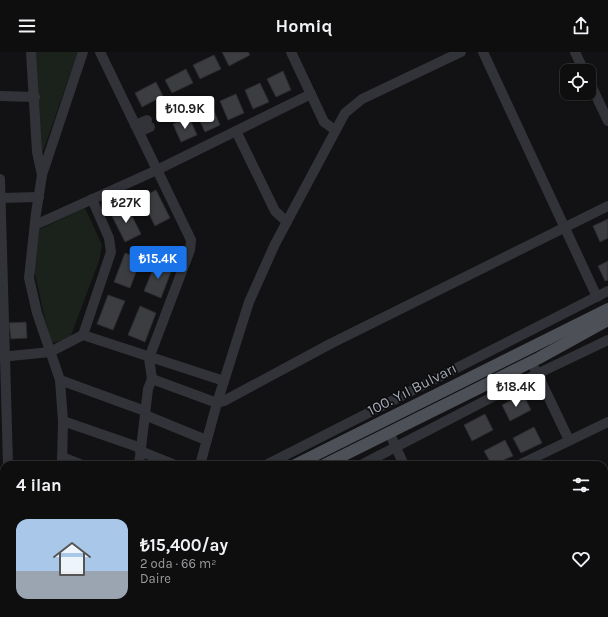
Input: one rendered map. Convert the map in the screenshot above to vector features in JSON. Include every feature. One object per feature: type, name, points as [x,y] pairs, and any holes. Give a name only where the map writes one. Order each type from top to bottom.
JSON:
[{"type":"main road","name":"100. Yıl Bulvarı","points":[[332,461],[531,362],[608,319]]},
{"type":"main road","name":"100. Yıl Bulvarı","points":[[304,461],[608,319]]},
{"type":"street","points":[[31,52],[35,97],[37,152],[42,175]]},
{"type":"street","points":[[62,461],[63,420],[60,380],[37,313],[29,278],[42,175],[83,52]]},
{"type":"street","points":[[100,52],[191,240],[190,250],[149,358],[152,379],[148,389],[140,461]]},
{"type":"street","points":[[291,52],[324,122],[335,130]]},
{"type":"street","points":[[201,461],[248,302],[286,222],[345,113],[362,99],[461,52]]},
{"type":"street","points":[[483,52],[597,297]]},
{"type":"street","points":[[575,52],[581,64]]},
{"type":"street","points":[[35,224],[157,170],[311,94]]},
{"type":"street","points":[[0,96],[35,97]]},
{"type":"street","points":[[596,96],[608,121]]},
{"type":"street","points":[[137,129],[148,123]]},
{"type":"street","points":[[236,131],[275,211],[286,222]]},
{"type":"street","points":[[0,179],[2,357],[8,461]]},
{"type":"street","points":[[1,198],[39,197]]},
{"type":"street","points":[[2,357],[50,352],[83,335],[111,252],[109,238],[92,199]]},
{"type":"street","points":[[152,379],[217,403],[224,401],[330,344],[608,206]]},
{"type":"street","points":[[274,461],[608,291]]},
{"type":"street","points":[[83,335],[149,358],[224,381]]},
{"type":"street","points":[[369,461],[537,374],[608,340]]},
{"type":"street","points":[[531,362],[569,440]]},
{"type":"street","points":[[60,380],[145,413],[206,440]]},
{"type":"street","points":[[63,420],[166,461]]},
{"type":"street","points":[[528,461],[608,422]]},
{"type":"street","points":[[389,432],[402,461]]},
{"type":"shaded area","points":[[35,52],[78,52],[41,157]]},
{"type":"shaded area","points":[[85,208],[102,245],[99,261],[70,338],[52,343],[34,270],[38,230]]},
{"type":"building","points":[[222,52],[248,52],[250,55],[229,66]]},
{"type":"building","points":[[214,55],[221,69],[200,79],[193,65]]},
{"type":"building","points":[[186,69],[193,83],[172,93],[165,80]]},
{"type":"building","points":[[283,71],[291,90],[276,97],[267,79]]},
{"type":"building","points":[[156,82],[163,96],[142,107],[135,93]]},
{"type":"building","points":[[260,83],[269,102],[253,109],[245,90]]},
{"type":"building","points":[[236,94],[244,113],[228,120],[220,101]]},
{"type":"building","points":[[212,106],[220,125],[205,132],[196,113]]},
{"type":"building","points":[[189,117],[197,135],[181,142],[173,124]]},
{"type":"building","points":[[156,190],[170,218],[155,226],[141,198]]},
{"type":"building","points":[[127,206],[141,234],[125,242],[111,214]]},
{"type":"building","points":[[608,219],[608,238],[600,242],[593,226]]},
{"type":"building","points":[[125,253],[141,259],[130,288],[114,282]]},
{"type":"building","points":[[608,261],[608,280],[605,281],[598,266]]},
{"type":"building","points":[[156,262],[172,269],[161,298],[144,291]]},
{"type":"building","points":[[108,295],[125,301],[113,330],[97,324]]},
{"type":"building","points":[[140,306],[156,313],[145,342],[128,335]]},
{"type":"building","points":[[26,322],[27,338],[11,339],[9,323]]},
{"type":"building","points":[[523,394],[531,410],[510,421],[502,405]]},
{"type":"building","points":[[485,414],[493,430],[472,441],[464,425]]},
{"type":"building","points":[[534,427],[542,443],[521,453],[513,438]]},
{"type":"building","points":[[505,440],[513,456],[501,461],[490,461],[484,451]]}]
